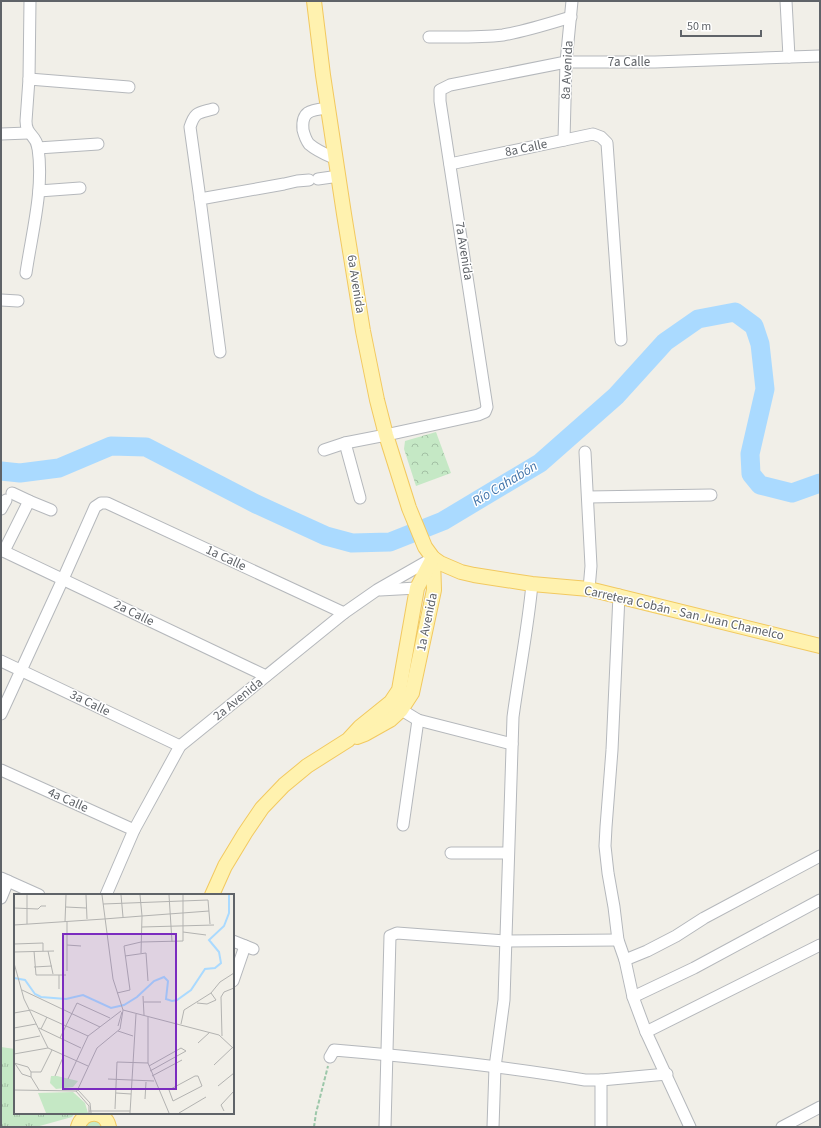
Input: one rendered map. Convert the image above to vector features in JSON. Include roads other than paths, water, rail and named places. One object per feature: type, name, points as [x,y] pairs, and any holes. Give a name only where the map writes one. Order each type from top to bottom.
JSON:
[{"type":"main road","name":"6a Avenida","points":[[314,1],[328,108],[363,331],[386,436],[409,508],[429,552]]},
{"type":"main road","name":"Carretera Cobán - San Juan Chamelco","points":[[429,552],[440,563],[461,572],[532,584],[589,589],[619,595],[820,646]]},
{"type":"main road","name":"1a Avenida","points":[[212,894],[225,866],[245,833],[262,808],[284,785],[306,766],[348,740],[365,734],[390,720],[396,706],[417,588],[429,552]]},
{"type":"main road","name":"1a Avenida","points":[[396,706],[412,693],[434,590],[429,552]]},
{"type":"main road","points":[[78,1127],[80,1121],[89,1114]]},
{"type":"main road","points":[[98,1114],[107,1119]]},
{"type":"street","points":[[26,273],[39,191],[38,148],[36,139],[28,133],[26,128],[29,79],[30,1]]},
{"type":"street","name":"8a Avenida","points":[[564,140],[566,62],[572,1]]},
{"type":"street","points":[[786,1],[789,57]]},
{"type":"street","points":[[429,37],[502,35],[530,29],[571,17]]},
{"type":"street","name":"7a Calle","points":[[440,90],[450,85],[566,62],[655,62],[820,56]]},
{"type":"street","points":[[29,79],[129,87]]},
{"type":"street","name":"7a Avenida","points":[[386,436],[485,412],[487,407],[440,101],[440,90]]},
{"type":"street","points":[[328,108],[313,110],[306,114],[303,120],[303,134],[308,143],[319,151],[336,159]]},
{"type":"street","points":[[213,109],[196,114],[192,119],[190,127],[220,352]]},
{"type":"street","points":[[1,134],[28,133]]},
{"type":"street","name":"8a Calle","points":[[450,164],[593,134],[601,137],[607,143],[620,340]]},
{"type":"street","points":[[38,148],[98,144]]},
{"type":"street","points":[[200,199],[297,181],[339,176]]},
{"type":"street","points":[[39,191],[80,188]]},
{"type":"street","points":[[1,300],[18,301]]},
{"type":"street","points":[[324,450],[345,443],[386,436]]},
{"type":"street","points":[[345,443],[360,498]]},
{"type":"street","points":[[585,452],[591,566],[589,589]]},
{"type":"street","points":[[588,497],[711,495]]},
{"type":"street","points":[[6,501],[29,501],[51,510]]},
{"type":"street","points":[[3,551],[29,501]]},
{"type":"street","name":"1a Calle","points":[[63,579],[95,507],[101,503],[107,503],[344,613]]},
{"type":"street","name":"2a Calle","points":[[3,551],[266,676]]},
{"type":"street","name":"2a Avenida","points":[[106,894],[134,830],[180,746],[344,613],[429,552]]},
{"type":"street","points":[[1,714],[63,579]]},
{"type":"street","points":[[493,1127],[496,1067],[504,1000],[512,744],[518,682],[532,584]]},
{"type":"street","points":[[377,590],[417,588]]},
{"type":"street","points":[[619,595],[612,750],[605,846],[618,940],[625,960],[633,997],[646,1032],[667,1074],[690,1127]]},
{"type":"street","name":"3a Calle","points":[[1,661],[180,746]]},
{"type":"street","points":[[396,706],[418,720],[512,744]]},
{"type":"street","points":[[403,825],[418,720]]},
{"type":"street","name":"4a Calle","points":[[1,770],[134,830]]},
{"type":"street","points":[[451,853],[508,853]]},
{"type":"street","points":[[625,960],[670,939],[704,918],[820,856]]},
{"type":"street","points":[[1,898],[5,880],[37,894]]},
{"type":"street","points":[[633,997],[694,968],[820,900]]},
{"type":"street","points":[[385,1127],[390,936],[396,933],[505,941],[618,940]]},
{"type":"street","points":[[234,941],[249,947],[234,979]]},
{"type":"street","points":[[646,1032],[820,945]]},
{"type":"street","points":[[330,1057],[334,1050],[496,1067],[585,1080],[667,1074]]},
{"type":"street","points":[[601,1080],[601,1127]]},
{"type":"street","points":[[782,1127],[820,1107]]},
{"type":"waterway","name":"Río Cahabón","points":[[1,471],[20,473],[59,468],[111,446],[146,447],[256,504],[326,536],[352,543],[390,542],[443,521],[540,463],[616,396],[665,342],[698,319],[735,312],[754,326],[760,344],[765,389],[750,454],[751,474],[760,485],[792,493],[820,483]]}]
